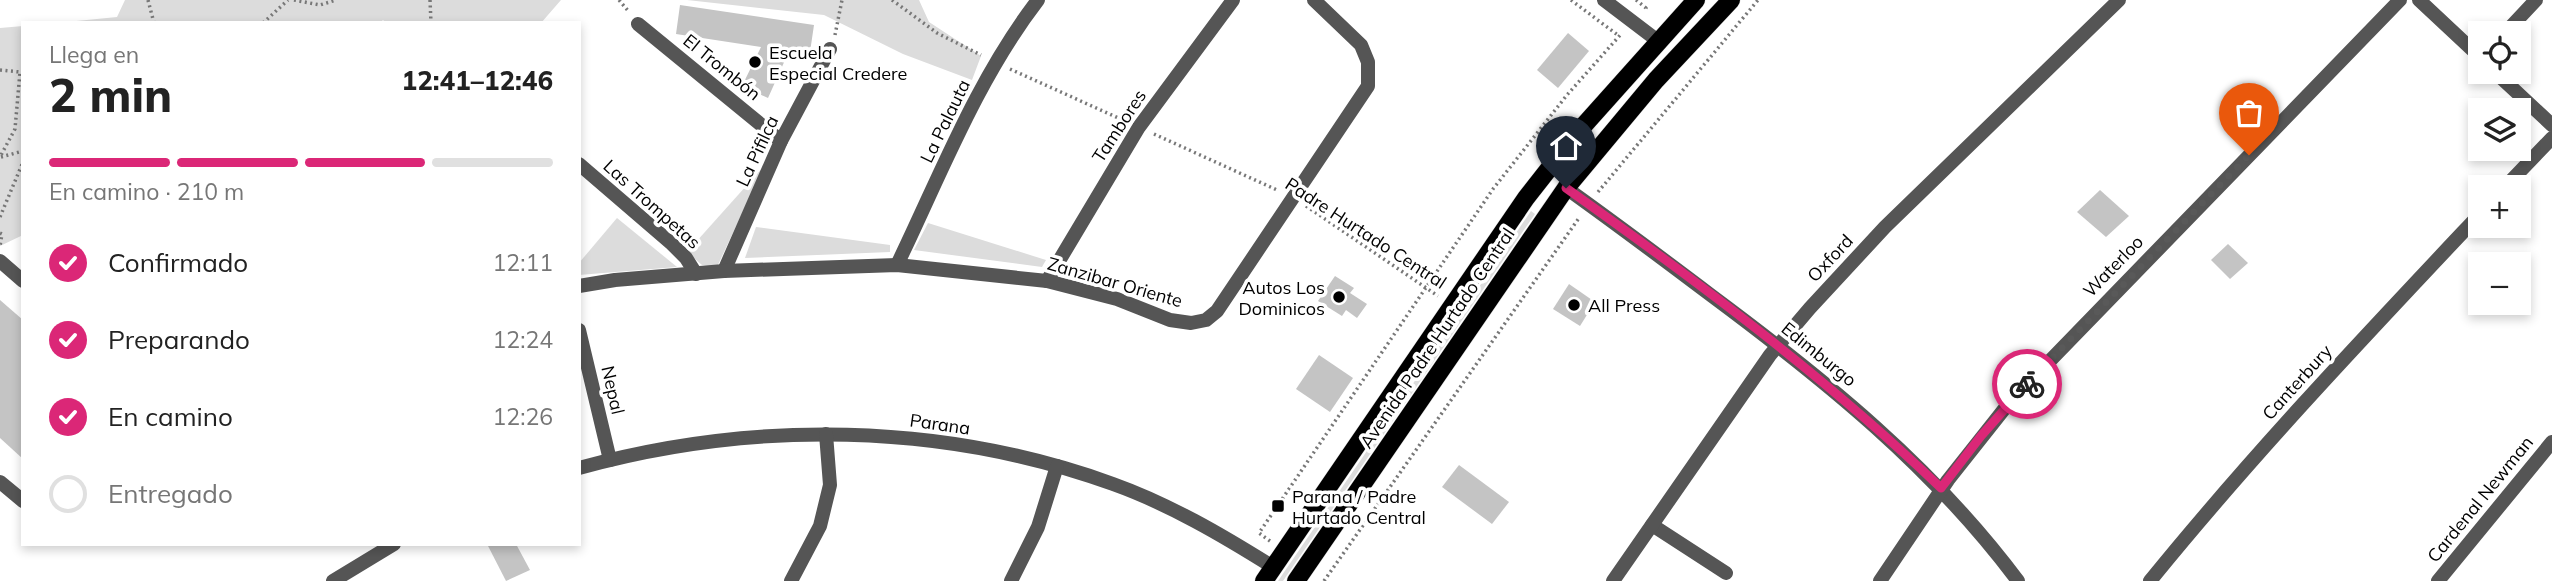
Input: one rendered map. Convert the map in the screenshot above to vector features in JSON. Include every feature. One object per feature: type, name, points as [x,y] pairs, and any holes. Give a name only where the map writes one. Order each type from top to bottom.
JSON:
[{"type":"main road","name":"Avenida Padre Hurtado Central","points":[[1267,569],[1526,198],[1577,133],[1696,0]]},
{"type":"main road","name":"Avenida Padre Hurtado Central","points":[[1296,581],[1566,188],[1656,80],[1731,0]]},
{"type":"street","name":"La Palauta","points":[[897,265],[997,62],[1038,0]]},
{"type":"street","name":"Tambores","points":[[1047,281],[1139,127],[1233,0]]},
{"type":"street","name":"Zanzibar Oriente","points":[[581,286],[615,280],[724,271],[897,265],[1047,281],[1117,299],[1170,320],[1191,323],[1206,320],[1217,311],[1368,86],[1368,62],[1361,45],[1314,0]]},
{"type":"street","points":[[1604,0],[1658,41]]},
{"type":"street","name":"Oxford","points":[[1614,581],[1778,345],[1818,298],[1885,227],[2119,0]]},
{"type":"street","name":"Waterloo","points":[[1880,581],[1941,488],[1981,436],[2038,371],[2400,0]]},
{"type":"street","points":[[2419,0],[2468,46]]},
{"type":"street","points":[[2516,21],[2536,0]]},
{"type":"street","name":"El Trombón","points":[[638,24],[781,141]]},
{"type":"street","name":"La Pifilca","points":[[724,271],[781,141],[830,49]]},
{"type":"street","points":[[2508,84],[2552,125]]},
{"type":"street","points":[[2517,175],[2552,138]]},
{"type":"street","name":"Las Trompetas","points":[[581,166],[672,244],[696,274]]},
{"type":"street","name":"Edimburgo","points":[[1566,188],[1778,345],[1858,411],[1941,488],[2018,581]]},
{"type":"street","name":"Canterbury","points":[[2150,581],[2319,384],[2468,227]]},
{"type":"street","points":[[0,261],[21,279]]},
{"type":"street","name":"Nepal","points":[[581,338],[610,460]]},
{"type":"street","points":[[791,581],[820,526],[830,485],[826,434]]},
{"type":"street","name":"Parana","points":[[581,467],[652,450],[728,439],[826,434],[931,441],[1012,455],[1114,484],[1206,527],[1267,569]]},
{"type":"street","name":"Cardenal Newman","points":[[2438,581],[2552,442]]},
{"type":"street","points":[[1011,581],[1038,527],[1058,467]]},
{"type":"street","points":[[0,482],[21,499]]},
{"type":"street","points":[[1652,525],[1726,573]]},
{"type":"street","points":[[333,581],[391,546]]},
{"type":"path","points":[[148,0],[153,21]]},
{"type":"path","points":[[265,21],[288,0]]},
{"type":"path","points":[[294,0],[320,5],[336,0]]},
{"type":"path","points":[[430,0],[431,21]]},
{"type":"path","points":[[830,49],[842,0]]},
{"type":"path","name":"Padre Hurtado Central","points":[[891,0],[937,33],[1294,198],[1451,306]]},
{"type":"path","points":[[1571,0],[1619,36]]},
{"type":"path","points":[[1267,569],[1274,544],[1259,533],[1472,219],[1529,142],[1646,8],[1636,0]]},
{"type":"path","points":[[1324,581],[1589,204],[1758,0]]},
{"type":"path","points":[[0,70],[21,72],[15,129],[0,157]]},
{"type":"path","points":[[0,157],[21,152]]},
{"type":"path","points":[[0,217],[21,167]]},
{"type":"path","points":[[0,233],[0,250]]},
{"type":"shaded area","points":[[125,0],[561,0],[543,21],[76,21],[117,17]]},
{"type":"shaded area","points":[[687,0],[919,0],[929,22],[981,56],[972,80],[903,54],[824,15]]},
{"type":"shaded area","points":[[21,26],[21,236],[0,246],[0,28]]},
{"type":"shaded area","points":[[764,166],[717,267],[702,265],[687,252]]},
{"type":"shaded area","points":[[1531,211],[1535,214],[1283,581],[1278,581]]},
{"type":"shaded area","points":[[617,218],[677,267],[581,275],[581,261]]},
{"type":"shaded area","points":[[928,223],[1046,260],[1042,267],[914,250]]},
{"type":"shaded area","points":[[756,227],[890,245],[890,252],[745,258]]},
{"type":"building","points":[[680,5],[814,25],[810,52],[790,49],[768,98],[742,86],[761,47],[676,34]]},
{"type":"building","points":[[1568,33],[1589,51],[1558,88],[1537,70]]},
{"type":"building","points":[[2100,190],[2129,216],[2106,237],[2077,212]]},
{"type":"building","points":[[2228,244],[2248,263],[2230,279],[2211,260]]},
{"type":"building","name":"Autos Los Dominicos","points":[[1335,276],[1354,288],[1350,293],[1367,304],[1357,318],[1346,310],[1342,316],[1318,301]]},
{"type":"building","name":"All Press","points":[[1569,284],[1595,302],[1580,326],[1553,309]]},
{"type":"building","points":[[0,300],[21,318],[21,457],[0,438]]},
{"type":"building","points":[[1319,355],[1353,378],[1330,412],[1296,389]]},
{"type":"building","points":[[1459,465],[1509,502],[1492,524],[1442,487]]},
{"type":"building","points":[[488,546],[517,546],[530,570],[506,581]]},
{"type":"way so far","points":[[2027,384],[2249,155]]},
{"type":"place","name":"Escuela Especial Credere","points":[[755,62]]},
{"type":"place","name":"Autos Los Dominicos","points":[[1339,297]]},
{"type":"place","name":"All Press","points":[[1574,305]]},
{"type":"place","name":"Parana / Padre Hurtado Central","points":[[1278,506]]},
{"type":"route","points":[[1566,188],[1819,377],[1941,488],[1981,436],[2027,384]]}]
